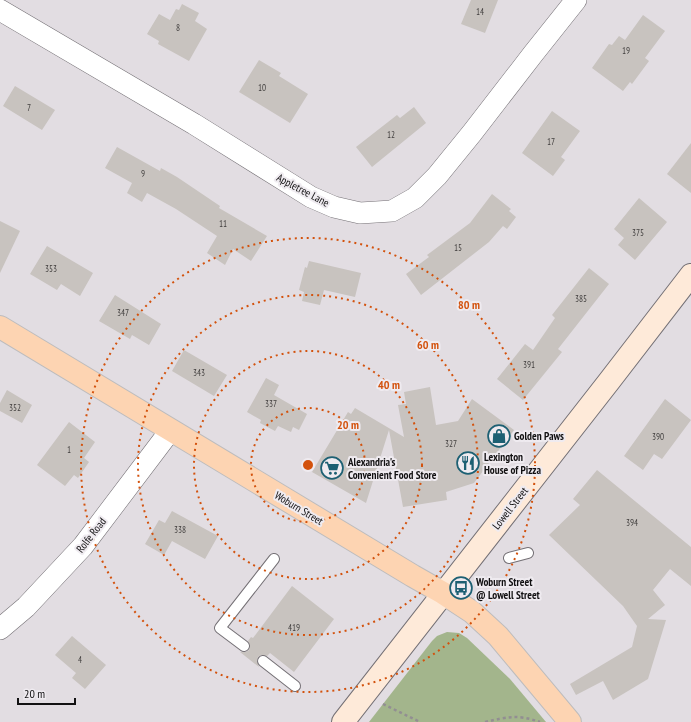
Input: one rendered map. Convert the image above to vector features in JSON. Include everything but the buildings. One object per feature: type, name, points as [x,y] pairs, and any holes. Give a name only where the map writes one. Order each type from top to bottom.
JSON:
[{"type":"main road","name":"Lowell Street","points":[[343,722],[574,428],[691,275]]},
{"type":"main road","name":"Woburn Street","points":[[0,327],[170,431],[406,572],[444,593],[472,612],[498,636],[570,722]]},
{"type":"street","name":"Appletree Lane","points":[[0,10],[187,120],[311,197],[334,207],[360,214],[392,211],[415,198],[437,176],[452,158],[576,0]]},
{"type":"street","name":"Rolfe Road","points":[[0,629],[26,607],[83,546],[170,431]]},
{"type":"lane","points":[[509,558],[528,553]]},
{"type":"lane","points":[[244,646],[220,628],[274,558]]},
{"type":"lane","points":[[263,661],[295,686]]},
{"type":"path","points":[[366,692],[387,707],[420,722]]},
{"type":"path","points":[[485,722],[514,716],[525,717],[540,722]]},
{"type":"green space","points":[[447,632],[459,633],[467,638],[510,679],[546,722],[369,722],[432,641],[437,636]]},
{"type":"place","name":"Golden Paws","points":[[499,436]]},
{"type":"place","name":"Lexington House of Pizza","points":[[468,463]]},
{"type":"place","name":"Alexandria's Convenient Food Store","points":[[332,468]]},
{"type":"place","name":"Woburn Street @ Lowell Street","points":[[461,588]]}]
